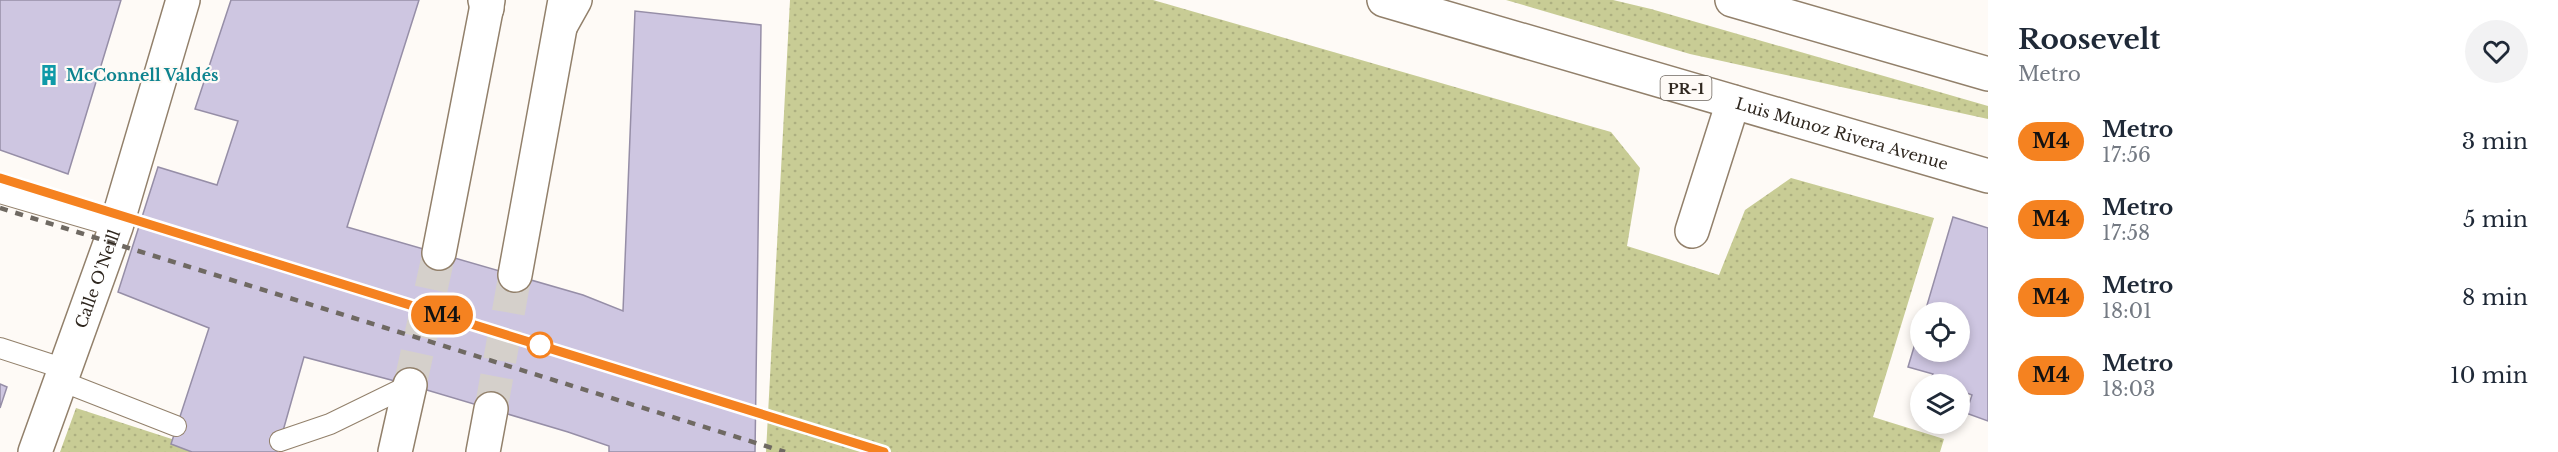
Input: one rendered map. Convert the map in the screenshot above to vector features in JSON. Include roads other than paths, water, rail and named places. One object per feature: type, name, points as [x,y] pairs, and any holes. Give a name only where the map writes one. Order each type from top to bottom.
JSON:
[{"type":"main road","name":"Calle O'Neill","points":[[36,452],[116,227],[183,0]]},
{"type":"main road","name":"Luis Munoz Rivera Avenue","points":[[1384,0],[1988,176]]},
{"type":"main road","points":[[1732,0],[1988,74]]},
{"type":"main road","points":[[439,253],[487,3]]},
{"type":"main road","points":[[514,276],[567,8]]},
{"type":"main road","points":[[1692,231],[1733,102]]},
{"type":"main road","points":[[396,452],[410,385]]},
{"type":"main road","points":[[483,452],[491,409]]},
{"type":"lane","points":[[0,193],[116,227]]},
{"type":"lane","points":[[0,348],[176,426]]},
{"type":"lane","points":[[280,441],[330,424],[410,385]]},
{"type":"tunnel","points":[[410,385],[439,253]]},
{"type":"tunnel","points":[[491,409],[515,275]]},
{"type":"railway","points":[[0,178],[884,452]]},
{"type":"railway","points":[[0,208],[785,452]]},
{"type":"metro line","name":"M4","points":[[0,178],[884,452]]},
{"type":"place","name":"McConnell Valdés","points":[[49,75]]}]
